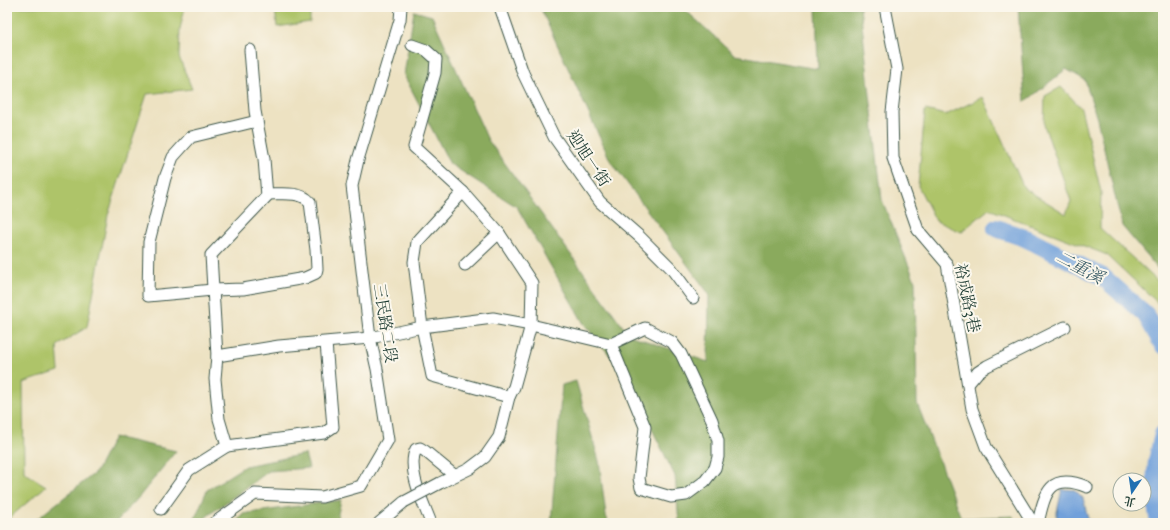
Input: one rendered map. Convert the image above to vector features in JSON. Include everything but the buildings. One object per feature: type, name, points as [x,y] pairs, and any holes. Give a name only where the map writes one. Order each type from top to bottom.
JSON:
[{"type":"street","name":"三民路二段","points":[[214,523],[255,494],[322,497],[361,486],[388,440],[377,369],[370,338],[352,186],[360,153],[400,20],[401,7]]},
{"type":"street","name":"迎旭一街","points":[[500,7],[523,73],[554,137],[600,202],[640,236],[672,268],[693,298]]},
{"type":"street","name":"裕成路3巷","points":[[885,7],[897,69],[892,112],[893,158],[918,230],[947,264],[972,409],[986,447],[1033,523]]},
{"type":"street","points":[[379,523],[404,502],[440,482],[469,469],[485,457],[499,437],[509,397],[514,387],[531,325],[532,283],[499,233],[463,192],[414,146],[435,73],[436,59],[426,50],[412,45]]},
{"type":"street","points":[[227,446],[220,419],[216,385],[217,356],[212,255],[267,196],[264,159],[257,121],[250,50]]},
{"type":"street","points":[[257,121],[191,137],[173,156],[165,178],[149,242],[148,296],[213,290],[243,289],[305,278],[316,273],[316,250],[310,202],[307,198],[301,195],[267,194]]},
{"type":"street","points":[[463,192],[417,242],[414,262],[422,327],[432,376],[509,397]]},
{"type":"street","points":[[465,265],[499,233]]},
{"type":"street","points":[[217,356],[279,346],[370,338],[422,327],[493,318],[531,325],[610,344],[645,328],[672,342],[681,354],[712,420],[718,441],[718,457],[715,468],[705,481],[686,494],[671,497],[641,488],[639,478],[645,427],[610,344]]},
{"type":"street","points":[[968,384],[978,372],[987,366],[1065,327]]},
{"type":"street","points":[[161,509],[189,470],[227,446],[246,442],[324,433],[334,426],[326,343]]},
{"type":"street","points":[[431,523],[415,482],[414,458],[416,449],[420,448],[425,450],[454,475]]},
{"type":"street","points":[[1038,523],[1043,501],[1047,493],[1057,483],[1063,481],[1072,482],[1087,487]]},
{"type":"green space","points":[[7,7],[185,7],[180,29],[179,57],[192,89],[147,94],[108,215],[87,327],[57,346],[59,371],[23,383],[24,472],[46,486],[7,520]]},
{"type":"green space","points":[[275,7],[310,7],[310,22],[277,27]]},
{"type":"green space","points":[[540,7],[682,7],[735,55],[818,69],[816,7],[860,7],[882,200],[915,281],[917,403],[961,518],[1013,516],[1015,523],[679,523],[675,476],[625,374],[584,324],[517,207],[450,164],[404,75],[414,11],[432,16],[488,140],[629,335],[708,362],[709,294],[610,160]]},
{"type":"green space","points":[[1018,7],[1163,7],[1163,275],[1122,226],[1097,119],[1085,80],[1066,69],[1025,102]]},
{"type":"green space","points":[[1061,87],[1081,108],[1101,192],[1100,228],[1163,286],[1163,311],[1158,303],[1107,255],[989,209],[961,232],[936,221],[918,186],[925,110],[946,115],[983,97],[1024,188],[1066,214],[1071,201],[1044,125],[1045,96]]},
{"type":"green space","points":[[576,381],[599,461],[607,523],[551,523],[562,385]]},
{"type":"green space","points":[[114,437],[176,451],[139,497],[115,523],[32,523],[96,472]]},
{"type":"green space","points":[[305,454],[309,468],[269,471],[206,517],[202,523],[193,523],[207,490],[245,466]]},
{"type":"green space","points":[[341,500],[336,523],[293,521],[288,523],[236,523],[242,514]]},
{"type":"water","points":[[1062,489],[1075,490],[1083,498],[1089,523],[1057,523],[1057,512]]},
{"type":"waterway","name":"二重溪","points":[[996,228],[1025,238],[1103,277],[1146,315],[1163,345]]},
{"type":"waterway","name":"二重溪","points":[[1159,523],[1154,491],[1157,461],[1163,434]]}]
